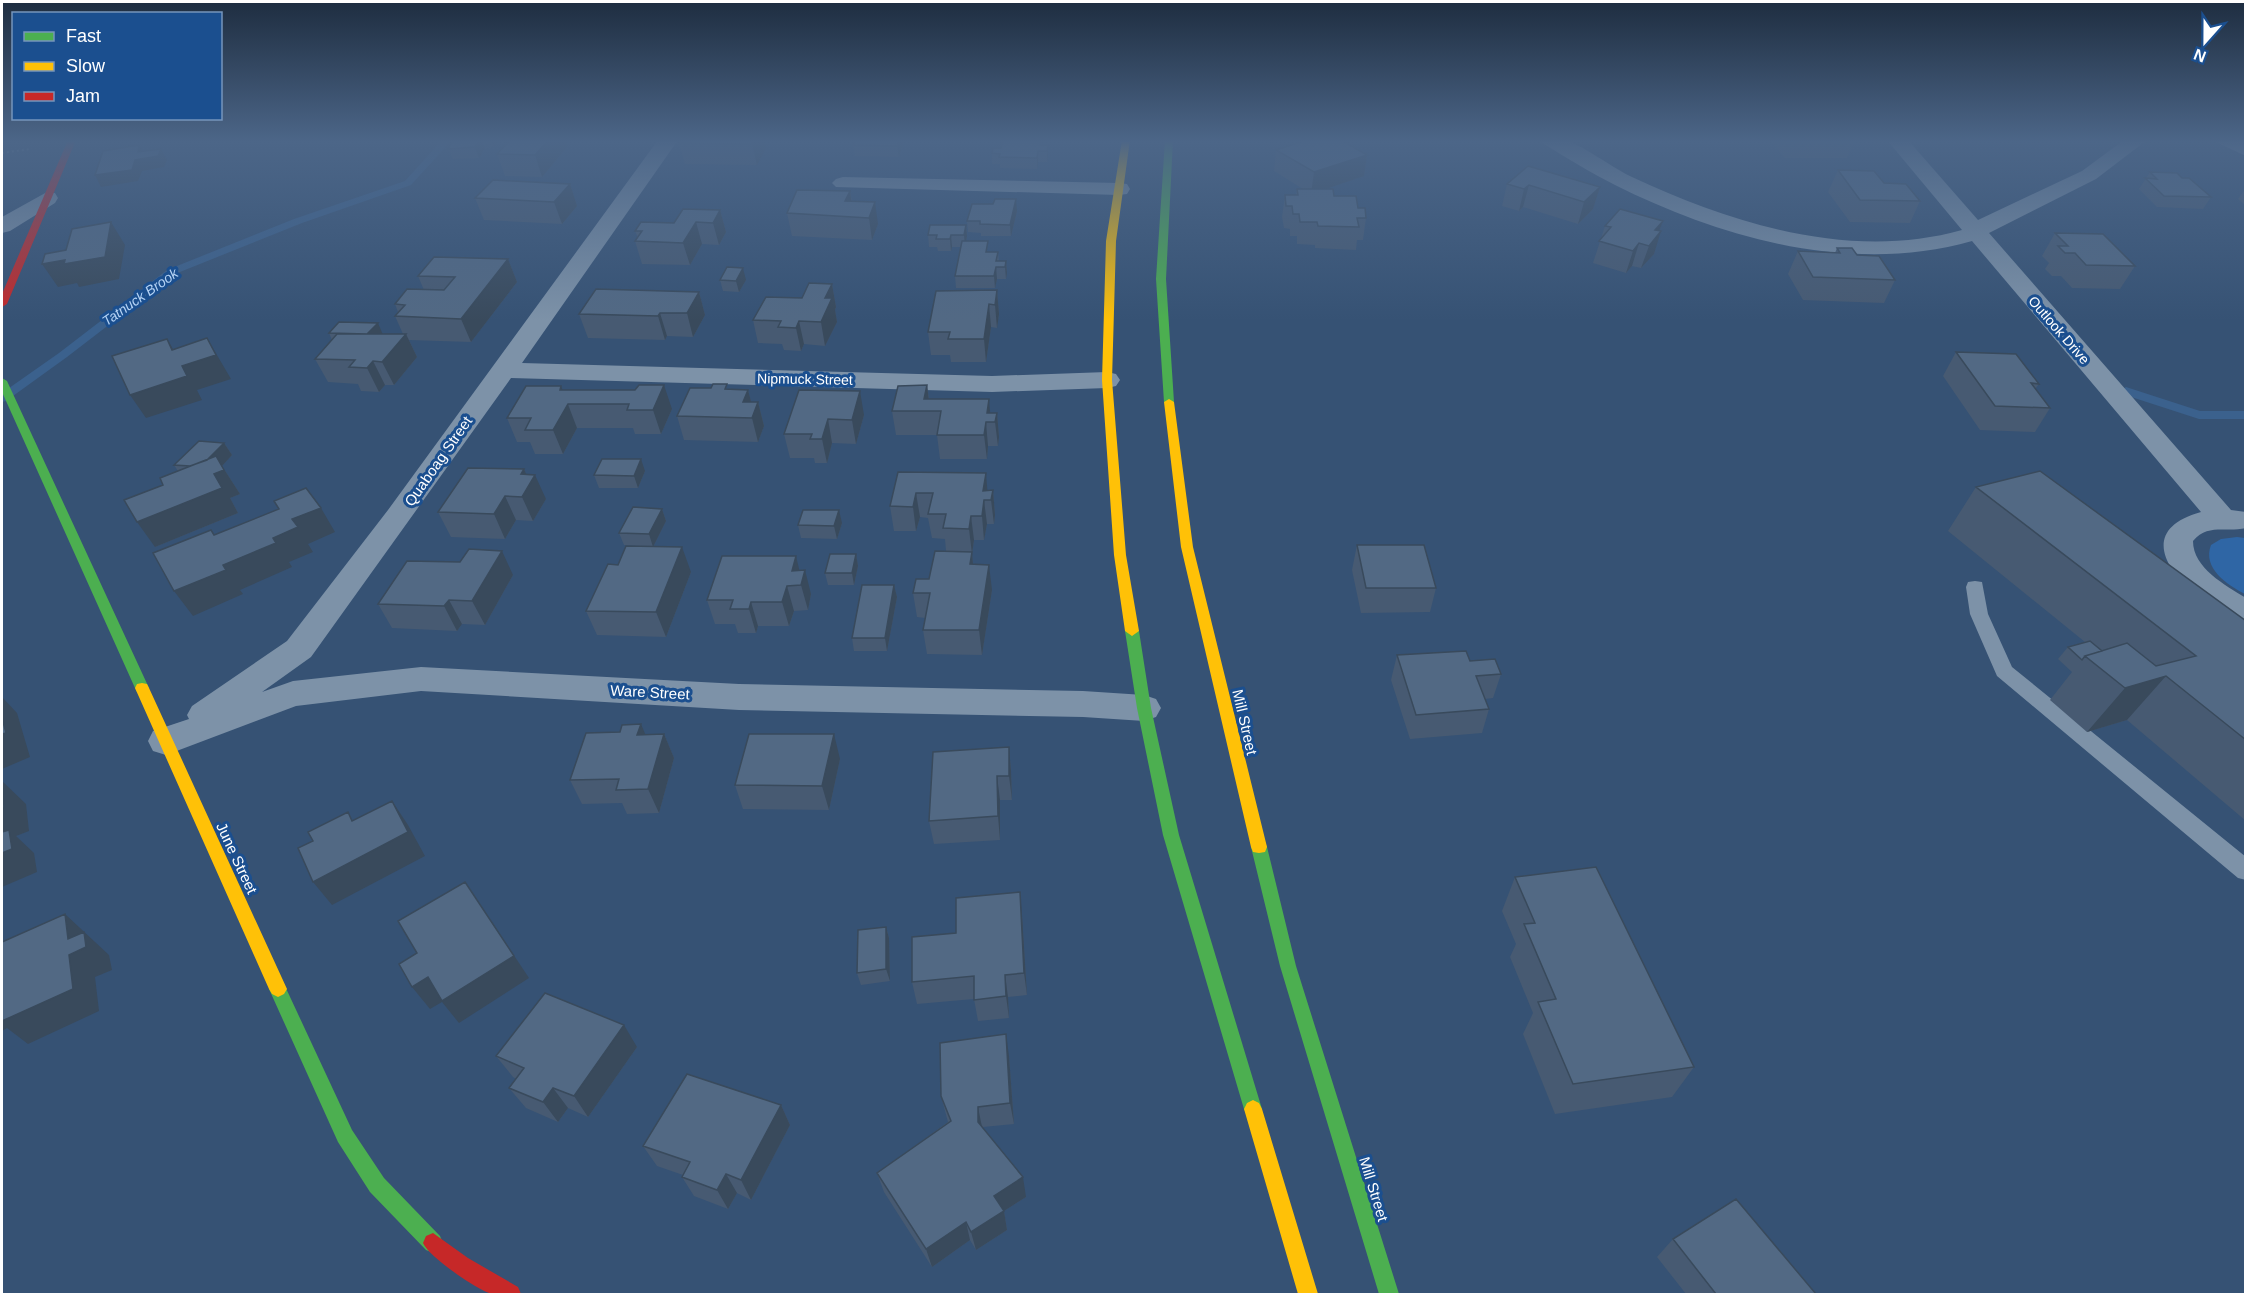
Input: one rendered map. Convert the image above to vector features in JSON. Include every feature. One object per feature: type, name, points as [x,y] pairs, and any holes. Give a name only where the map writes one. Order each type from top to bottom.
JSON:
[{"type":"main road","points":[[2,304],[46,200]]},
{"type":"main road","points":[[1117,200],[1111,241],[1107,380],[1120,555],[1144,708],[1171,835],[1308,1294]]},
{"type":"main road","name":"Mill Street","points":[[1166,200],[1161,279],[1163,338],[1171,429],[1187,547],[1288,966],[1389,1294]]},
{"type":"main road","name":"June Street","points":[[2,381],[345,1136],[362,1165],[409,1223],[484,1288]]},
{"type":"street","points":[[2,226],[43,200]]},
{"type":"street","name":"Quaboag Street","points":[[166,741],[299,648],[398,517],[625,200]]},
{"type":"street","points":[[1666,200],[1725,223],[1769,235],[1829,245],[1885,248],[1936,244],[1975,233],[1987,224],[2039,200]]},
{"type":"street","name":"Outlook Drive","points":[[1949,200],[1975,233],[2234,520]]},
{"type":"street","name":"Nipmuck Street","points":[[503,370],[992,384],[1107,380]]},
{"type":"street","points":[[2234,520],[2196,523],[2181,533],[2177,547],[2181,560],[2202,585],[2246,612]]},
{"type":"street","name":"Ware Street","points":[[166,741],[293,694],[421,679],[739,697],[1083,704],[1144,708]]},
{"type":"lane","points":[[1975,587],[1979,614],[2004,671],[2246,871]]},
{"type":"shaded area","points":[[2245,538],[2245,594],[2224,581],[2210,561],[2211,545],[2221,539]]},
{"type":"building","points":[[524,200],[555,200],[554,202]]},
{"type":"building","points":[[792,200],[875,202],[869,218],[787,213]]},
{"type":"building","points":[[994,200],[1016,200],[1010,225],[967,221],[972,204],[993,204]]},
{"type":"building","points":[[1285,200],[1357,200],[1358,208],[1365,208],[1366,218],[1357,218],[1359,227],[1318,226],[1317,222],[1300,222],[1299,214],[1293,214],[1292,206],[1286,206]]},
{"type":"building","points":[[683,209],[720,210],[713,223],[696,222],[683,243],[635,241],[642,231],[635,231],[641,222],[674,223]]},
{"type":"building","points":[[1620,209],[1663,221],[1655,230],[1661,231],[1649,246],[1639,243],[1633,251],[1599,241],[1611,227],[1605,226]]},
{"type":"building","points":[[111,222],[105,257],[64,264],[65,260],[42,264],[45,254],[66,250],[72,229]]},
{"type":"building","points":[[930,225],[966,225],[964,235],[951,235],[950,239],[936,239],[937,235],[928,235]]},
{"type":"building","points":[[2055,233],[2103,234],[2135,266],[2086,265],[2075,253],[2065,253],[2058,246],[2068,246]]},
{"type":"building","points":[[962,241],[988,241],[986,252],[998,252],[996,261],[1006,261],[1005,267],[996,267],[994,276],[955,276]]},
{"type":"building","points":[[1837,248],[1852,248],[1857,255],[1879,256],[1895,280],[1813,277],[1798,251],[1840,253]]},
{"type":"building","points":[[434,257],[508,259],[461,319],[395,316],[405,305],[395,304],[407,289],[444,290],[455,277],[418,276]]},
{"type":"building","points":[[727,267],[743,268],[736,281],[720,280]]},
{"type":"building","points":[[809,283],[832,284],[825,298],[832,298],[821,322],[799,321],[796,328],[778,327],[781,321],[753,320],[766,297],[802,298]]},
{"type":"building","points":[[596,289],[699,292],[687,313],[660,313],[658,316],[579,314]]},
{"type":"building","points":[[997,290],[995,305],[989,304],[984,339],[948,339],[950,332],[928,332],[936,291]]},
{"type":"building","points":[[339,322],[378,323],[367,334],[329,333]]},
{"type":"building","points":[[337,334],[406,334],[382,362],[373,361],[367,368],[349,367],[355,360],[315,359]]},
{"type":"building","points":[[207,338],[216,355],[182,366],[187,376],[130,395],[112,356],[167,339],[172,350]]},
{"type":"building","points":[[1956,352],[2016,354],[2039,384],[2031,383],[2050,408],[1995,406]]},
{"type":"building","points":[[713,384],[727,384],[725,389],[748,390],[743,402],[758,402],[752,418],[677,416],[690,388],[711,388]]},
{"type":"building","points":[[639,385],[664,385],[653,410],[627,410],[629,404],[568,404],[553,430],[525,430],[531,418],[507,418],[526,386],[561,386],[560,390],[635,390]]},
{"type":"building","points":[[927,385],[924,399],[989,399],[987,413],[997,413],[995,422],[986,422],[984,435],[937,435],[941,411],[892,411],[898,386]]},
{"type":"building","points":[[799,390],[860,391],[852,420],[828,419],[822,439],[810,439],[812,434],[784,434]]},
{"type":"building","points":[[199,441],[224,443],[207,460],[190,466],[174,465]]},
{"type":"building","points":[[216,456],[224,470],[214,474],[222,488],[137,522],[124,500],[163,485],[160,478]]},
{"type":"building","points":[[602,459],[641,459],[634,476],[594,475]]},
{"type":"building","points":[[468,468],[524,469],[521,474],[535,475],[522,497],[505,496],[494,514],[438,512]]},
{"type":"building","points":[[2040,471],[2246,621],[2246,740],[2166,676],[2125,688],[2085,656],[2127,643],[2156,666],[2196,656],[1976,487]]},
{"type":"building","points":[[898,472],[986,473],[983,491],[993,490],[991,500],[984,500],[982,516],[971,516],[969,529],[943,528],[946,514],[928,514],[933,493],[916,493],[913,507],[890,506]]},
{"type":"building","points":[[306,488],[321,508],[292,519],[298,527],[273,538],[276,543],[223,565],[226,570],[174,591],[153,553],[211,530],[214,535],[279,509],[274,501]]},
{"type":"building","points":[[633,507],[662,509],[649,534],[619,533]]},
{"type":"building","points":[[803,510],[839,510],[834,526],[798,525]]},
{"type":"building","points":[[1357,545],[1424,545],[1436,588],[1366,588]]},
{"type":"building","points":[[626,546],[682,547],[656,612],[586,611],[608,564],[618,565]]},
{"type":"building","points":[[469,549],[502,551],[472,601],[449,600],[444,606],[378,604],[407,561],[460,562]]},
{"type":"building","points":[[935,551],[972,552],[970,564],[989,565],[979,630],[923,630],[930,593],[913,593],[916,579],[929,579]]},
{"type":"building","points":[[830,554],[856,554],[852,573],[825,573]]},
{"type":"building","points":[[722,556],[796,556],[792,571],[805,570],[801,585],[787,586],[782,602],[751,602],[749,609],[730,609],[733,600],[707,600]]},
{"type":"building","points":[[862,585],[894,585],[885,638],[852,638]]},
{"type":"building","points":[[2090,641],[2102,651],[2085,656],[2082,660],[2068,647]]},
{"type":"building","points":[[1466,651],[1470,661],[1495,659],[1501,674],[1476,676],[1489,709],[1416,715],[1397,655]]},
{"type":"building","points":[[2,718],[6,733],[2,734]]},
{"type":"building","points":[[641,724],[637,735],[664,734],[648,789],[616,790],[619,779],[570,780],[586,733],[620,732],[622,725]]},
{"type":"building","points":[[749,734],[834,734],[822,786],[735,785]]},
{"type":"building","points":[[1009,747],[1009,776],[997,776],[998,816],[929,821],[933,752]]},
{"type":"building","points":[[392,801],[408,832],[313,882],[298,848],[313,841],[308,832],[348,812],[352,821]]},
{"type":"building","points":[[9,830],[12,849],[2,853],[2,832]]},
{"type":"building","points":[[1596,867],[1694,1067],[1573,1084],[1538,1002],[1556,999],[1524,924],[1535,923],[1515,877]]},
{"type":"building","points":[[465,882],[514,956],[442,1001],[428,977],[412,987],[399,964],[417,953],[398,921]]},
{"type":"building","points":[[1020,892],[1024,973],[1005,975],[1006,996],[974,1000],[974,976],[912,982],[912,937],[956,933],[956,898]]},
{"type":"building","points":[[65,914],[68,939],[84,932],[86,947],[69,955],[73,989],[2,1021],[2,942]]},
{"type":"building","points":[[886,927],[886,969],[857,973],[858,930]]},
{"type":"building","points":[[545,993],[624,1025],[574,1096],[553,1088],[543,1102],[509,1088],[524,1068],[496,1056]]},
{"type":"building","points":[[1006,1034],[1010,1103],[978,1107],[978,1122],[1023,1177],[994,1196],[1004,1211],[971,1232],[966,1222],[926,1249],[877,1173],[951,1121],[941,1096],[940,1043]]},
{"type":"building","points":[[687,1074],[781,1105],[741,1180],[726,1174],[717,1190],[682,1177],[690,1162],[643,1146]]},
{"type":"building","points":[[1736,1199],[1816,1294],[1716,1294],[1673,1239]]},
{"type":"waterway","name":"Tatnuck Brook","points":[[2,398],[63,355],[171,272],[298,221],[357,200]]},
{"type":"waterway","points":[[2126,391],[2199,415],[2246,415]]},
{"type":"traffic: fast","points":[[1166,200],[1161,279],[1169,402]]},
{"type":"traffic: fast","points":[[2,381],[142,688]]},
{"type":"traffic: fast","points":[[1132,631],[1144,708],[1171,835],[1253,1109]]},
{"type":"traffic: fast","points":[[1259,847],[1288,966],[1389,1294]]},
{"type":"traffic: fast","points":[[278,989],[345,1136],[377,1185],[433,1243]]},
{"type":"traffic: slow","points":[[1117,200],[1111,241],[1107,380],[1120,555],[1132,631]]},
{"type":"traffic: slow","points":[[1169,402],[1187,547],[1259,847]]},
{"type":"traffic: slow","points":[[142,688],[278,989]]},
{"type":"traffic: slow","points":[[1253,1109],[1308,1294]]},
{"type":"traffic: jam","points":[[2,304],[46,200]]},
{"type":"traffic: jam","points":[[433,1243],[461,1265],[511,1294]]}]
